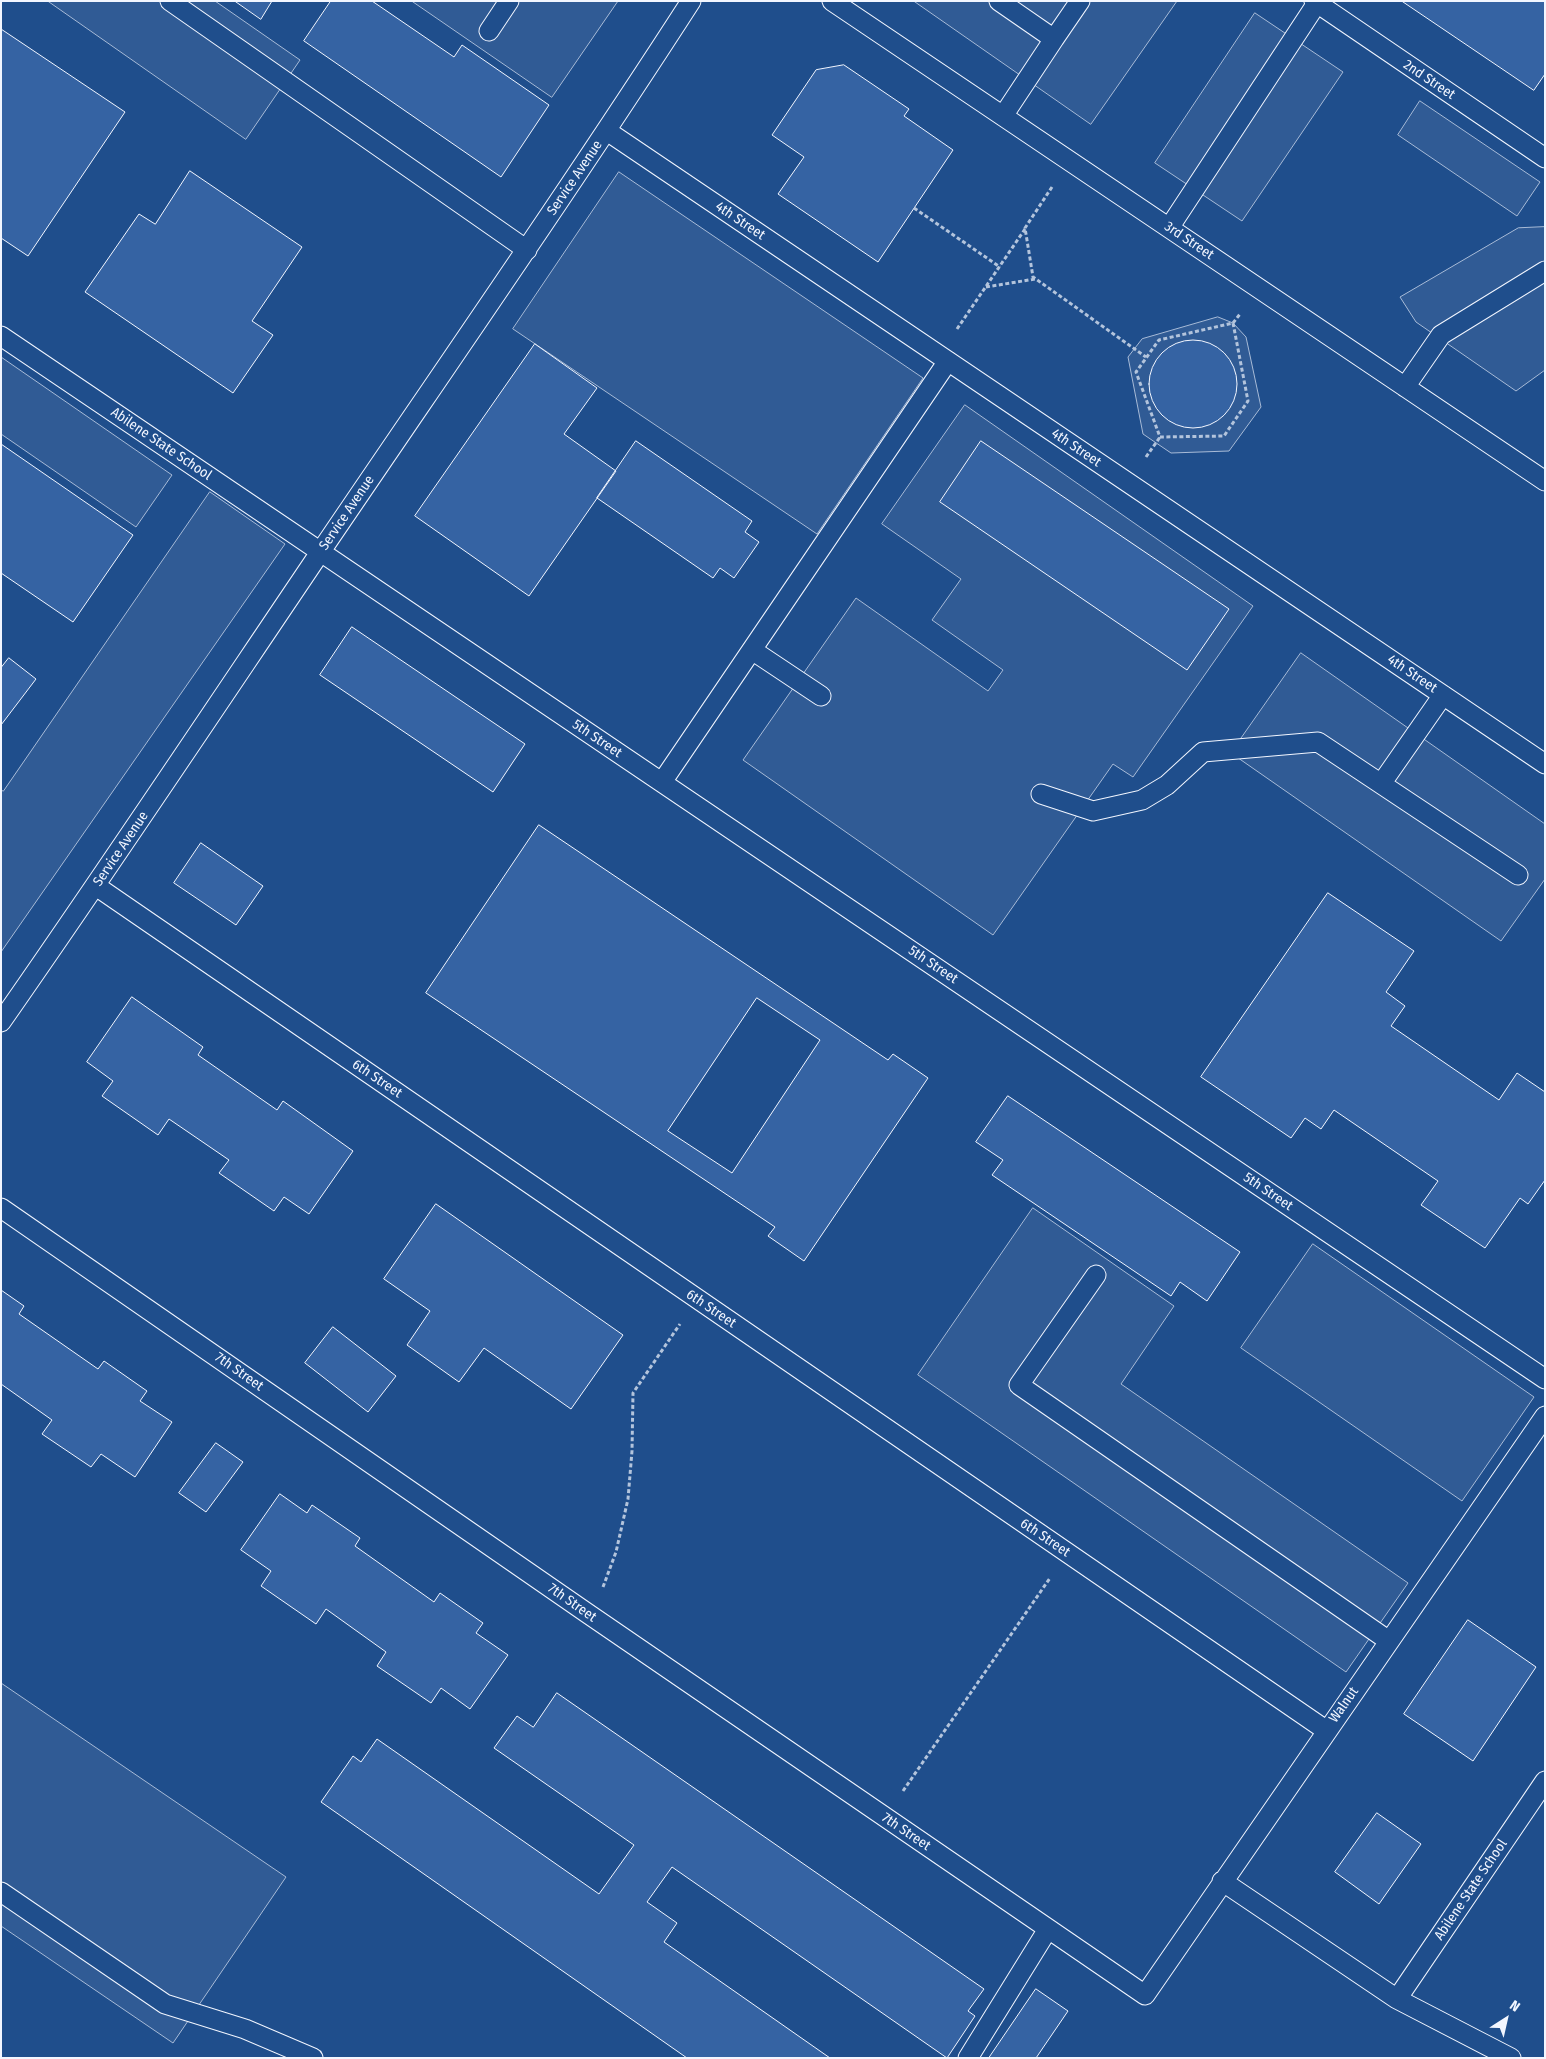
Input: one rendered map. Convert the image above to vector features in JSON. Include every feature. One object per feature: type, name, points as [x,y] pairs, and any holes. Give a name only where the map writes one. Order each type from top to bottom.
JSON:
[{"type":"lane","points":[[170,1],[527,250]]},
{"type":"lane","points":[[489,31],[509,1]]},
{"type":"lane","name":"Service Avenue","points":[[3,1017],[96,886],[527,250],[691,1]]},
{"type":"lane","name":"3rd Street","points":[[832,1],[1545,481]]},
{"type":"lane","points":[[999,1],[1054,39]]},
{"type":"lane","points":[[1003,116],[1080,1]]},
{"type":"lane","points":[[1169,228],[1315,2]]},
{"type":"lane","name":"2nd Street","points":[[1315,2],[1545,158]]},
{"type":"lane","name":"4th Street","points":[[607,131],[1545,764]]},
{"type":"lane","points":[[1405,387],[1441,335],[1545,271]]},
{"type":"lane","name":"Abilene State School","points":[[1,336],[321,552]]},
{"type":"lane","points":[[662,782],[752,650],[944,358]]},
{"type":"lane","name":"5th Street","points":[[321,552],[1545,1379]]},
{"type":"lane","points":[[752,650],[821,696]]},
{"type":"lane","points":[[1381,784],[1443,695]]},
{"type":"lane","points":[[1041,794],[1093,811],[1142,800],[1167,785],[1203,752],[1318,742],[1518,875]]},
{"type":"lane","name":"6th Street","points":[[96,886],[1327,1731]]},
{"type":"lane","name":"7th Street","points":[[1,1208],[587,1613],[1145,1995]]},
{"type":"lane","points":[[1096,1274],[1019,1385],[1389,1641]]},
{"type":"lane","name":"Walnut","points":[[1145,1995],[1545,1416]]},
{"type":"lane","name":"Abilene State School","points":[[1397,1999],[1545,1781]]},
{"type":"lane","points":[[1222,1881],[1397,1999],[1511,2058]]},
{"type":"lane","points":[[1,1892],[165,2004],[244,2028],[313,2058]]},
{"type":"lane","points":[[968,2058],[1048,1929]]},
{"type":"path","points":[[944,358],[986,287],[1070,161]]},
{"type":"path","points":[[914,208],[1000,267]]},
{"type":"path","points":[[1025,228],[1033,277],[1146,357]]},
{"type":"path","points":[[986,287],[1036,279]]},
{"type":"path","points":[[1233,323],[1248,400],[1224,436],[1160,437],[1136,372],[1146,357],[1159,340],[1233,323]]},
{"type":"path","points":[[587,1613],[602,1590],[613,1562],[628,1499],[632,1451],[633,1393],[698,1299]]},
{"type":"path","points":[[885,1818],[1068,1553]]},
{"type":"shaded area","points":[[48,1],[215,1],[300,60],[246,139]]},
{"type":"shaded area","points":[[412,1],[618,1],[552,97]]},
{"type":"shaded area","points":[[914,1],[1177,1],[1091,124]]},
{"type":"shaded area","points":[[1255,13],[1343,72],[1242,221],[1155,163]]},
{"type":"shaded area","points":[[1420,101],[1540,182],[1517,216],[1398,135]]},
{"type":"shaded area","points":[[619,172],[923,378],[817,534],[513,329]]},
{"type":"shaded area","points":[[1545,227],[1545,370],[1516,391],[1416,322],[1400,297],[1518,228]]},
{"type":"shaded area","points":[[1218,317],[1233,323],[1246,337],[1261,407],[1229,451],[1171,453],[1143,434],[1128,357],[1142,339]]},
{"type":"shaded area","points":[[1,357],[172,475],[136,527],[1,434]]},
{"type":"shaded area","points":[[965,405],[1253,606],[1133,777],[1113,764],[993,935],[743,760],[856,598],[988,691],[1003,670],[932,620],[961,579],[882,524]]},
{"type":"shaded area","points":[[210,492],[285,544],[1,952],[1,790],[3,791]]},
{"type":"shaded area","points":[[1301,653],[1545,824],[1545,879],[1501,941],[1231,753]]},
{"type":"shaded area","points":[[1033,1208],[1174,1306],[1121,1384],[1408,1583],[1346,1672],[918,1375]]},
{"type":"shaded area","points":[[1313,1244],[1534,1397],[1462,1501],[1241,1348]]},
{"type":"shaded area","points":[[1,1683],[286,1877],[173,2043],[1,1926]]},
{"type":"building","points":[[235,1],[272,1],[261,19]]},
{"type":"building","points":[[331,1],[372,1],[454,57],[462,45],[549,105],[501,177],[304,41]]},
{"type":"building","points":[[1402,1],[1545,1],[1545,74],[1534,90]]},
{"type":"building","points":[[1,29],[125,112],[28,256],[1,238]]},
{"type":"building","points":[[844,65],[909,109],[904,116],[953,150],[878,262],[778,194],[804,157],[772,135],[816,70]]},
{"type":"building","points":[[190,171],[302,247],[252,321],[273,335],[233,393],[85,292],[139,214],[155,224]]},
{"type":"building","points":[[1193,340],[1210,343],[1218,347],[1230,359],[1234,367],[1237,384],[1234,401],[1230,409],[1218,421],[1210,425],[1193,428],[1176,425],[1168,421],[1156,409],[1152,401],[1149,384],[1152,367],[1156,359],[1168,347],[1176,343]]},
{"type":"building","points":[[535,344],[597,388],[564,434],[616,471],[529,596],[415,516]]},
{"type":"building","points":[[636,441],[752,521],[745,532],[759,542],[734,578],[720,568],[713,578],[597,498]]},
{"type":"building","points":[[981,441],[1229,609],[1187,670],[940,502]]},
{"type":"building","points":[[1,444],[133,535],[73,622],[1,573]]},
{"type":"building","points":[[352,627],[525,744],[493,792],[320,675]]},
{"type":"building","points":[[9,658],[36,679],[1,725],[1,668]]},
{"type":"building","points":[[539,825],[888,1060],[893,1054],[928,1078],[804,1261],[768,1236],[775,1227],[426,993]],"holes":[[[757,998],[820,1040],[732,1173],[668,1131]]]},
{"type":"building","points":[[201,843],[263,886],[236,925],[174,883]]},
{"type":"building","points":[[1328,893],[1414,951],[1386,992],[1405,1006],[1391,1026],[1499,1100],[1517,1073],[1545,1092],[1545,1180],[1528,1204],[1520,1198],[1485,1248],[1421,1205],[1438,1181],[1334,1110],[1321,1129],[1305,1118],[1291,1138],[1201,1077]]},
{"type":"building","points":[[132,997],[203,1047],[198,1055],[277,1110],[283,1101],[353,1151],[309,1214],[284,1197],[274,1211],[219,1173],[229,1160],[169,1119],[158,1135],[102,1096],[113,1081],[87,1062]]},
{"type":"building","points":[[1008,1096],[1240,1252],[1207,1301],[1180,1282],[1171,1296],[992,1175],[1003,1160],[976,1142]]},
{"type":"building","points":[[436,1204],[623,1335],[571,1409],[484,1348],[459,1382],[407,1345],[430,1311],[384,1279]]},
{"type":"building","points":[[1,1290],[24,1306],[19,1314],[98,1369],[104,1361],[147,1391],[140,1401],[172,1422],[135,1477],[101,1454],[91,1467],[42,1434],[52,1420],[1,1384]]},
{"type":"building","points":[[333,1327],[396,1376],[368,1412],[305,1363]]},
{"type":"building","points":[[216,1443],[243,1462],[206,1512],[179,1493]]},
{"type":"building","points":[[280,1494],[307,1513],[312,1505],[360,1538],[355,1546],[434,1602],[440,1593],[483,1623],[476,1633],[508,1655],[470,1709],[441,1688],[431,1703],[377,1666],[386,1652],[326,1609],[316,1624],[261,1586],[271,1571],[241,1550]]},
{"type":"building","points":[[1468,1620],[1536,1667],[1473,1761],[1404,1714]]},
{"type":"building","points":[[557,1693],[984,1989],[968,2011],[975,2016],[947,2058],[672,1867],[647,1902],[677,1923],[664,1942],[830,2058],[687,2058],[321,1802],[353,1756],[361,1762],[377,1739],[599,1894],[634,1845],[494,1748],[517,1716],[533,1727]]},
{"type":"building","points":[[1377,1813],[1421,1844],[1379,1904],[1335,1872]]},
{"type":"building","points":[[1036,1989],[1068,2011],[1036,2058],[989,2058]]}]
